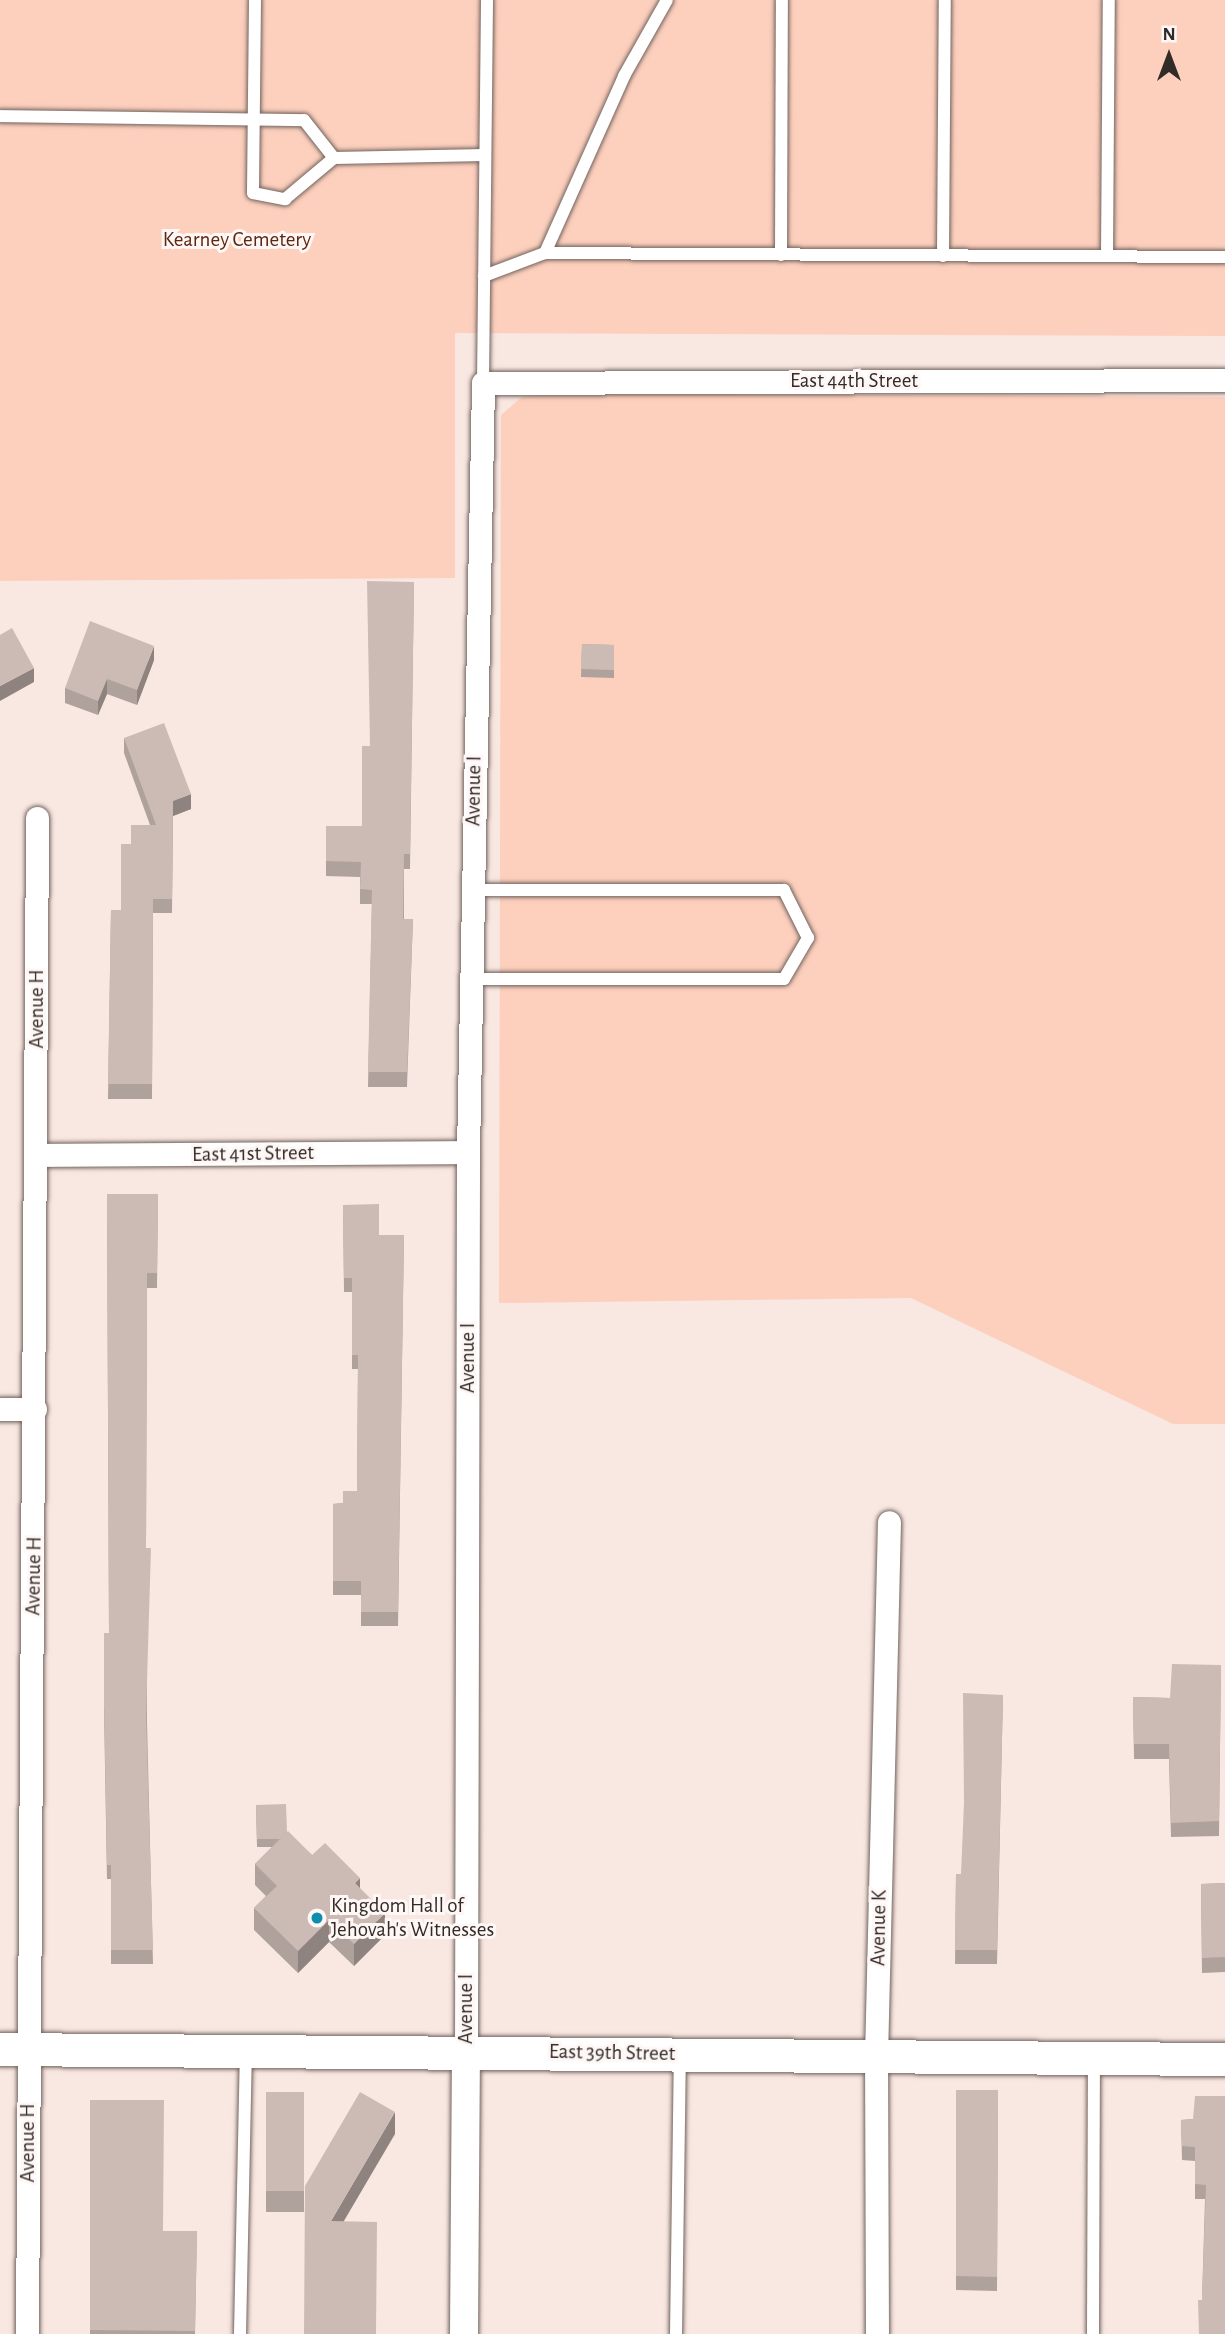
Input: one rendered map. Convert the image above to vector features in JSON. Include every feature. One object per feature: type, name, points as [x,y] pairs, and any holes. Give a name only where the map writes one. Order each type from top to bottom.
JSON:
[{"type":"main road","name":"East 39th Street","points":[[14,2049],[466,2050],[876,2057],[1225,2059]]},
{"type":"street","name":"East 44th Street","points":[[483,383],[1225,380]]},
{"type":"street","name":"Avenue I","points":[[464,2334],[468,1152],[471,890],[483,383]]},
{"type":"street","name":"Avenue H","points":[[27,2334],[14,2049],[35,1409],[38,1155],[37,818]]},
{"type":"street","name":"East 41st Street","points":[[38,1155],[468,1152]]},
{"type":"street","points":[[0,1409],[35,1409]]},
{"type":"street","name":"Avenue K","points":[[877,2334],[876,2057],[889,1522]]},
{"type":"lane","points":[[255,0],[253,193],[285,199],[334,158],[485,155]]},
{"type":"lane","points":[[483,383],[487,0]]},
{"type":"lane","points":[[545,253],[624,76],[667,0]]},
{"type":"lane","points":[[781,255],[782,0]]},
{"type":"lane","points":[[943,256],[945,0]]},
{"type":"lane","points":[[1107,256],[1109,0]]},
{"type":"lane","points":[[0,116],[304,120],[334,158]]},
{"type":"lane","points":[[484,276],[545,253],[1225,257]]},
{"type":"lane","points":[[471,890],[784,890],[808,938],[784,979],[471,979]]},
{"type":"lane","points":[[240,2334],[246,2051]]},
{"type":"lane","points":[[676,2334],[680,2054]]},
{"type":"lane","points":[[1093,2334],[1094,2058]]},
{"type":"green space","name":"Kearney Cemetery","points":[[0,0],[1225,0],[1225,336],[455,333],[455,578],[0,581]]},
{"type":"green space","points":[[553,393],[1225,397],[1225,1424],[1173,1424],[911,1298],[499,1303],[501,415],[522,397]]},
{"type":"building","points":[[367,581],[414,582],[410,854],[404,854],[403,919],[413,919],[407,1072],[368,1072],[372,890],[360,889],[361,862],[326,861],[326,826],[362,826],[362,746],[370,746]]},
{"type":"building","points":[[90,621],[154,646],[137,690],[107,679],[98,701],[65,688]]},
{"type":"building","points":[[12,628],[34,668],[0,686],[0,635]]},
{"type":"building","points":[[582,644],[614,645],[614,670],[581,669]]},
{"type":"building","points":[[164,723],[191,794],[173,801],[172,899],[153,899],[152,1084],[108,1084],[111,910],[121,910],[121,844],[131,844],[131,825],[156,825],[124,738]]},
{"type":"building","points":[[107,1194],[158,1194],[157,1273],[147,1273],[146,1548],[151,1548],[146,1715],[153,1950],[111,1950],[111,1865],[107,1865],[104,1697],[104,1633],[109,1633]]},
{"type":"building","points":[[379,1204],[379,1235],[404,1235],[398,1612],[361,1612],[361,1581],[333,1581],[333,1504],[343,1503],[343,1491],[357,1491],[358,1355],[352,1355],[352,1278],[344,1278],[343,1205]]},
{"type":"building","points":[[1172,1664],[1221,1665],[1219,1821],[1171,1823],[1169,1744],[1134,1744],[1133,1697],[1170,1698]]},
{"type":"building","points":[[963,1693],[1003,1695],[997,1950],[955,1950],[956,1874],[961,1874],[964,1803]]},
{"type":"building","points":[[286,1804],[287,1832],[280,1839],[257,1839],[256,1805]]},
{"type":"building","name":"Kingdom Hall of Jehovah's Witnesses","points":[[288,1831],[312,1855],[325,1843],[360,1878],[355,1883],[385,1913],[354,1944],[329,1920],[298,1951],[254,1908],[277,1886],[255,1864]]},
{"type":"building","points":[[1225,1883],[1225,1957],[1202,1958],[1201,1884]]},
{"type":"building","points":[[956,2090],[998,2090],[997,2277],[956,2276]]},
{"type":"building","points":[[266,2092],[304,2092],[304,2191],[266,2191]]},
{"type":"building","points":[[360,2092],[395,2112],[331,2221],[377,2222],[376,2334],[304,2334],[305,2186]]},
{"type":"building","points":[[1195,2096],[1225,2096],[1225,2334],[1199,2334],[1198,2300],[1202,2300],[1206,2185],[1195,2184],[1195,2147],[1182,2146],[1181,2120],[1193,2119]]},
{"type":"building","points":[[90,2100],[164,2100],[163,2231],[197,2231],[195,2331],[90,2330]]},
{"type":"place","name":"Kingdom Hall of Jehovah's Witnesses","points":[[317,1918]]}]
